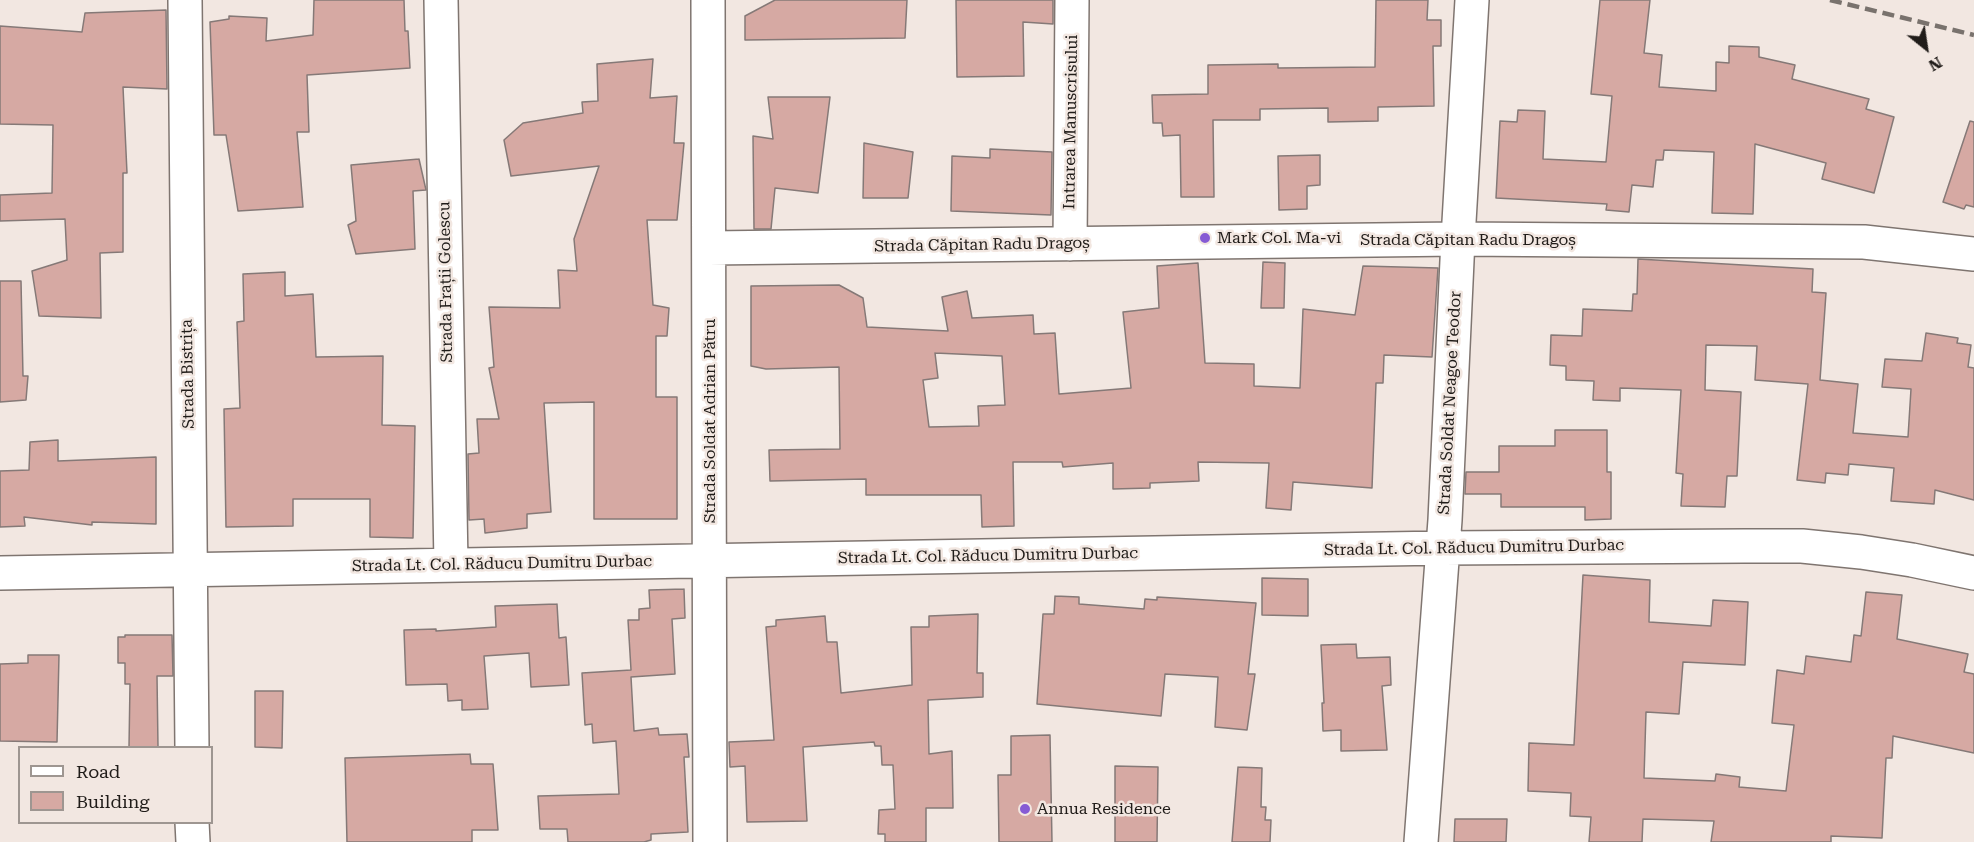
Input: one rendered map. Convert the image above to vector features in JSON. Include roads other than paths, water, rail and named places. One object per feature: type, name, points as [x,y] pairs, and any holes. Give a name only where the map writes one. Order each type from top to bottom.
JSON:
[{"type":"street","name":"Strada Bistrița","points":[[185,0],[192,746]]},
{"type":"street","name":"Strada Frații Golescu","points":[[441,0],[451,564]]},
{"type":"street","name":"Strada Soldat Adrian Pătru","points":[[708,0],[710,842]]},
{"type":"street","name":"Intrarea Manuscrisului","points":[[1070,244],[1072,0]]},
{"type":"street","name":"Strada Soldat Neagoe Teodor","points":[[1422,842],[1443,548],[1458,239],[1473,0]]},
{"type":"street","name":"Strada Căpitan Radu Dragoș","points":[[709,248],[1458,239],[1864,242],[1974,254]]},
{"type":"street","name":"Strada Lt. Col. Răducu Dumitru Durbac","points":[[0,573],[1443,548],[1802,546],[1912,560],[1974,573]]},
{"type":"street","points":[[192,824],[193,842]]},
{"type":"railway","points":[[1830,0],[1974,35]]},
{"type":"place","name":"Mark Col. Ma-vi","points":[[1205,238]]},
{"type":"place","name":"Annua Residence","points":[[1025,809]]}]
